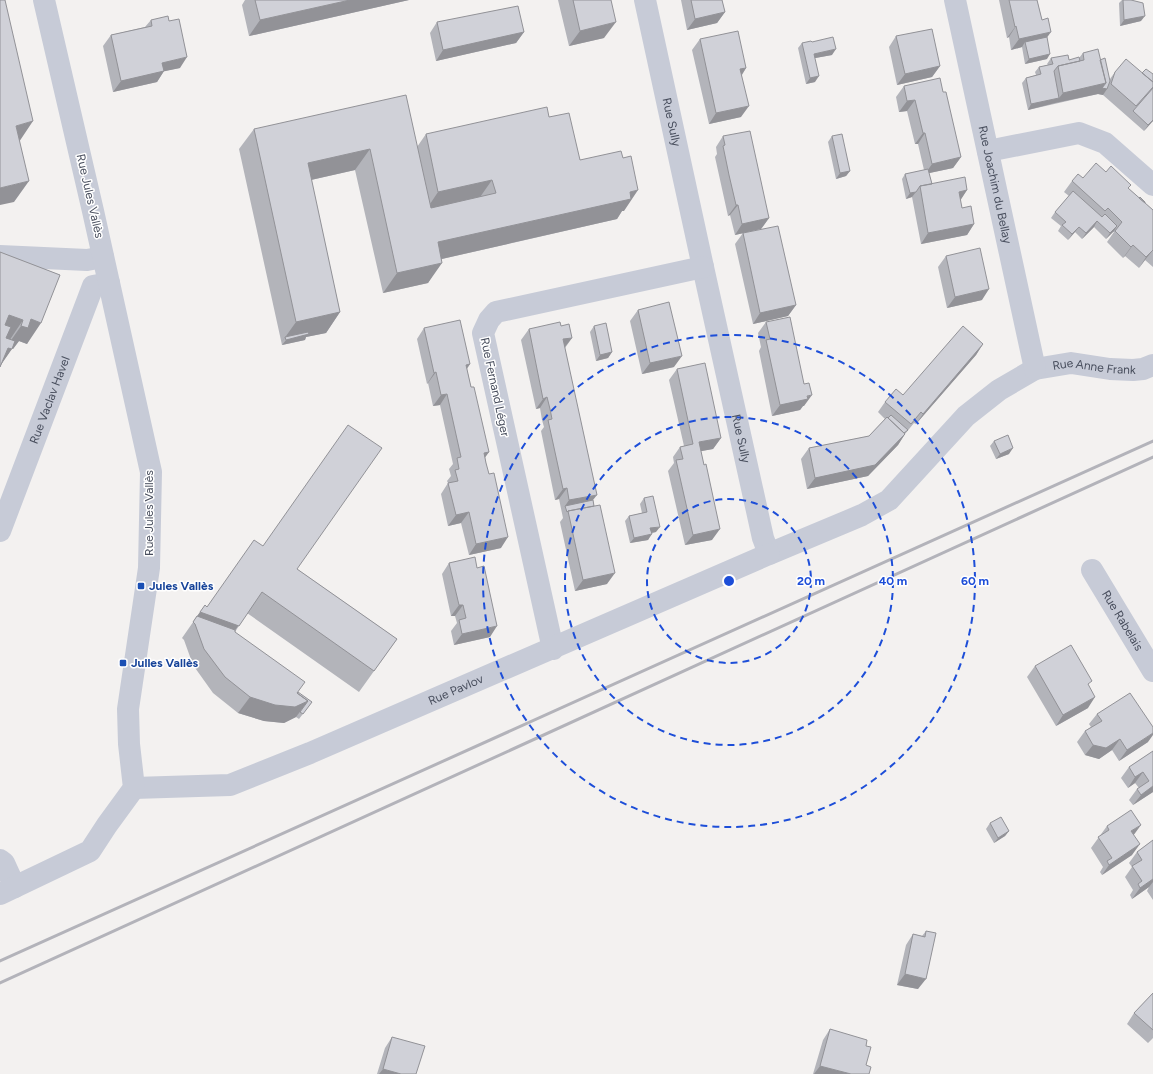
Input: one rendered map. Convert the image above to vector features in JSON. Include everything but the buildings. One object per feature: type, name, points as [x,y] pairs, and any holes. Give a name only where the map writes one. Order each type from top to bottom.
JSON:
[{"type":"street","name":"Rue Jules Vallès","points":[[44,0],[151,472],[149,568],[128,709],[129,744],[134,788]]},
{"type":"street","name":"Rue Sully","points":[[644,0],[762,530],[769,554]]},
{"type":"street","name":"Rue Joachim du Bellay","points":[[954,0],[1035,369]]},
{"type":"street","points":[[988,151],[1078,133],[1105,142],[1153,185]]},
{"type":"street","points":[[0,256],[87,260],[103,258]]},
{"type":"street","name":"Rue Fernand Léger","points":[[552,649],[483,333],[489,320],[496,312],[703,267]]},
{"type":"street","name":"Rue Vaclav Havel","points":[[0,531],[93,286],[109,283]]},
{"type":"street","name":"Rue Anne Frank","points":[[1035,369],[1071,363],[1110,370],[1133,370],[1143,369],[1153,364]]},
{"type":"street","points":[[769,554],[862,515],[889,500],[966,416],[999,390],[1035,369]]},
{"type":"street","name":"Rue Pavlov","points":[[134,788],[230,785],[271,769],[552,649],[769,554]]},
{"type":"street","name":"Rue Rabelais","points":[[1092,570],[1153,671]]},
{"type":"street","points":[[0,860],[4,863],[7,891],[90,851],[134,788]]},
{"type":"railway","points":[[0,961],[1153,441]]},
{"type":"railway","points":[[0,983],[1153,457]]},
{"type":"place","name":"Jules Vallès","points":[[141,586]]},
{"type":"place","name":"Julles Vallès","points":[[123,663]]}]
